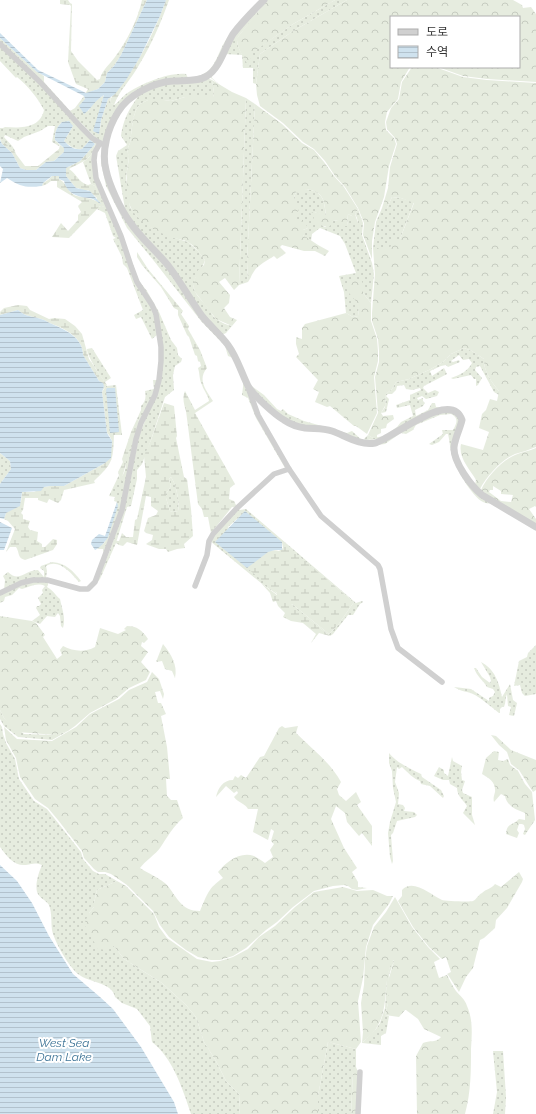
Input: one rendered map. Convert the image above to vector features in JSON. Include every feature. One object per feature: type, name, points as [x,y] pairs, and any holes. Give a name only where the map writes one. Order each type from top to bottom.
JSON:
[{"type":"street","points":[[0,593],[33,580],[47,580],[80,589],[88,589],[96,582],[122,510],[136,439],[141,423],[156,395],[159,380],[161,347],[156,314],[130,266],[121,236],[96,178],[94,160],[95,152],[103,144],[122,106],[133,97],[164,82],[197,80],[208,76],[216,67],[235,32],[264,0]]},
{"type":"street","points":[[0,44],[40,82],[81,127],[103,144],[106,171],[109,181],[130,222],[170,269],[191,301],[235,354],[258,415],[289,469],[321,516],[378,565],[391,629],[398,648],[442,682]]},
{"type":"street","points":[[248,386],[251,391],[282,419],[303,428],[330,430],[364,443],[374,443],[384,440],[400,429],[428,414],[450,409],[454,410],[458,412],[462,420],[455,440],[455,457],[475,489],[482,495],[536,527]]},
{"type":"street","points":[[195,586],[205,560],[209,541],[213,534],[237,508],[274,474],[289,469]]},
{"type":"street","points":[[358,1114],[360,1072]]},
{"type":"green space","points":[[60,0],[68,0],[72,4],[71,51],[78,61],[97,80],[100,79],[104,70],[115,57],[128,37],[138,15],[142,0],[147,0],[121,55],[114,66],[107,73],[105,82],[98,89],[85,94],[88,89],[76,84],[68,62],[71,6],[60,4]]},
{"type":"green space","points":[[166,0],[169,0],[152,42],[136,70],[119,94],[114,105],[110,102],[111,99],[132,71],[158,21]]},
{"type":"green space","points":[[267,0],[335,0],[293,24],[252,53],[249,67],[239,49],[237,38]]},
{"type":"green space","points":[[335,0],[347,0],[293,31],[260,54],[256,84],[253,83],[253,68],[243,68],[242,55],[225,54],[211,75],[212,78],[220,85],[211,78],[210,75],[234,36],[259,8],[256,15],[237,38],[239,49],[249,66],[251,53],[293,24]]},
{"type":"green space","points":[[347,0],[513,0],[522,5],[523,8],[531,7],[536,14],[536,82],[463,76],[441,68],[520,68],[520,16],[390,16],[390,68],[409,68],[401,82],[398,99],[387,112],[385,122],[386,130],[394,138],[396,144],[389,166],[384,197],[375,222],[372,241],[372,259],[363,235],[364,223],[358,208],[345,187],[314,149],[303,142],[283,123],[260,106],[256,84],[260,54],[293,31]]},
{"type":"green space","points":[[244,18],[214,66],[202,77],[189,78],[204,73],[210,69],[227,38]]},
{"type":"green space","points":[[0,38],[37,72],[44,76],[44,82],[70,111],[75,108],[84,96],[88,111],[95,101],[104,95],[94,131],[100,129],[101,120],[108,99],[111,97],[110,102],[114,105],[132,90],[163,77],[186,74],[188,78],[171,79],[126,100],[104,142],[96,138],[0,42]]},
{"type":"green space","points":[[0,47],[40,84],[96,142],[97,145],[93,163],[125,251],[155,315],[157,335],[152,339],[141,317],[136,319],[134,315],[143,310],[127,268],[123,264],[122,257],[113,239],[116,238],[113,236],[105,213],[97,209],[100,206],[103,207],[104,205],[95,186],[91,184],[83,162],[91,154],[95,144],[90,140],[82,149],[77,149],[70,146],[64,141],[73,126],[62,122],[57,128],[55,135],[55,140],[60,145],[59,146],[52,142],[55,126],[48,126],[18,141],[5,135],[4,137],[13,147],[16,154],[0,139],[0,128],[23,127],[34,124],[42,116],[44,110],[36,96],[29,88],[17,77],[16,78],[0,61]]},
{"type":"green space","points":[[411,68],[438,68],[463,77],[536,83],[536,447],[515,454],[505,460],[490,474],[480,489],[475,485],[476,480],[463,459],[461,454],[461,444],[483,450],[489,432],[479,428],[482,414],[486,410],[490,399],[497,401],[499,391],[486,372],[484,359],[472,351],[464,348],[451,354],[443,362],[429,370],[409,379],[396,382],[392,389],[386,394],[385,406],[381,413],[383,416],[393,415],[394,419],[387,424],[386,428],[381,429],[381,433],[377,435],[377,438],[373,438],[368,435],[378,413],[375,377],[379,362],[379,351],[378,339],[372,321],[375,274],[373,248],[390,248],[393,239],[400,239],[414,203],[401,198],[392,197],[387,208],[382,208],[388,188],[390,167],[397,144],[395,138],[387,129],[386,122],[391,108],[399,99],[402,82]]},
{"type":"green space","points":[[207,78],[212,80],[214,93],[213,97],[185,97],[171,101],[148,100],[140,104],[133,119],[130,143],[127,150],[129,156],[126,178],[130,207],[137,216],[152,228],[188,242],[205,260],[195,279],[194,290],[214,317],[223,323],[232,326],[226,333],[222,335],[200,312],[171,267],[140,234],[131,222],[114,190],[107,171],[105,154],[109,139],[106,155],[107,169],[115,190],[125,209],[116,156],[118,151],[127,145],[121,136],[122,129],[127,114],[139,95],[126,106],[113,127],[119,112],[132,98],[148,89],[171,82]]},
{"type":"green space","points":[[212,80],[232,92],[246,98],[239,285],[234,290],[225,278],[219,282],[230,295],[229,303],[224,308],[230,317],[237,320],[232,326],[216,319],[195,292],[193,284],[198,270],[204,265],[205,260],[188,242],[159,232],[138,218],[131,208],[127,190],[129,158],[127,150],[130,143],[133,119],[140,104],[148,100],[171,101],[185,97],[213,97],[214,93]]},
{"type":"green space","points":[[246,98],[255,104],[247,262],[248,282],[239,285]]},
{"type":"green space","points":[[255,104],[282,124],[302,143],[314,150],[344,187],[358,209],[355,214],[358,223],[353,221],[352,216],[348,214],[347,226],[341,226],[338,220],[333,221],[330,226],[323,226],[315,222],[313,220],[314,217],[310,213],[314,212],[326,215],[324,201],[320,195],[312,190],[306,189],[301,194],[296,192],[294,197],[299,210],[296,213],[295,219],[303,220],[308,228],[303,230],[303,235],[329,251],[325,256],[315,251],[304,251],[282,245],[280,247],[286,253],[277,259],[274,256],[260,265],[255,270],[248,282],[247,262]]},
{"type":"green space","points":[[0,139],[13,150],[25,166],[38,166],[59,149],[60,145],[64,148],[64,152],[54,161],[46,162],[36,170],[26,170],[20,168],[12,153],[2,144]]},
{"type":"green space","points":[[95,144],[92,154],[86,160],[69,169],[85,184],[95,186],[105,205],[103,207],[100,206],[69,238],[52,237],[61,223],[68,231],[78,220],[78,215],[81,212],[78,206],[82,202],[57,187],[57,181],[51,181],[42,186],[43,183],[52,176],[59,176],[59,179],[74,195],[96,201],[97,198],[88,190],[84,191],[76,188],[66,176],[66,168],[80,161]]},
{"type":"green space","points":[[102,146],[104,147],[102,155],[104,171],[128,223],[169,270],[190,302],[234,355],[247,386],[257,417],[285,468],[256,418],[248,398],[242,395],[243,381],[233,358],[228,356],[225,346],[201,321],[127,228],[106,186],[101,163]]},
{"type":"green space","points":[[306,189],[316,192],[324,201],[326,216],[314,212],[315,217],[325,227],[333,221],[338,220],[347,226],[348,214],[358,223],[355,214],[358,209],[363,223],[362,235],[372,263],[374,274],[371,303],[363,293],[363,284],[357,302],[359,307],[358,316],[353,317],[346,313],[344,292],[339,276],[356,273],[345,244],[340,236],[320,228],[312,234],[311,241],[303,235],[303,230],[308,228],[295,219],[294,197],[296,192]]},
{"type":"green space","points":[[392,197],[414,202],[400,239],[390,248],[373,248],[376,222],[382,208],[387,208]]},
{"type":"green space","points":[[137,252],[148,269],[183,311],[181,314],[189,326],[188,329],[200,350],[207,368],[204,372],[203,381],[205,389],[213,401],[195,413],[235,484],[230,488],[229,499],[234,501],[237,507],[232,507],[211,533],[208,517],[204,517],[202,509],[198,504],[184,401],[185,391],[195,410],[209,401],[200,381],[198,368],[201,366],[200,362],[195,355],[189,337],[178,315],[178,310],[174,308],[161,287],[142,265],[137,257]]},
{"type":"green space","points":[[361,279],[363,284],[363,293],[371,303],[371,321],[377,339],[378,351],[378,361],[374,377],[377,413],[367,434],[354,426],[330,406],[327,407],[315,402],[319,392],[313,389],[318,380],[296,357],[299,354],[296,344],[296,337],[302,339],[302,328],[305,324],[346,313],[353,317],[358,316],[359,311],[357,303],[346,288],[352,281]]},
{"type":"green space","points":[[139,281],[147,291],[159,312],[171,340],[177,348],[178,355],[182,359],[181,362],[175,366],[173,375],[174,390],[165,397],[142,464],[137,470],[137,479],[131,506],[127,507],[116,543],[100,579],[96,584],[110,550],[125,506],[139,436],[159,385],[159,324]]},
{"type":"green space","points":[[18,305],[27,306],[30,310],[49,319],[65,319],[75,326],[82,334],[89,359],[107,385],[102,391],[104,386],[99,381],[83,355],[80,344],[73,335],[42,319],[26,315],[18,310],[0,315],[0,312],[4,308]]},
{"type":"green space","points":[[92,348],[111,378],[105,382],[89,356],[87,349]]},
{"type":"green space","points":[[464,348],[472,351],[484,359],[486,372],[499,391],[499,395],[494,392],[480,366],[476,367],[475,370],[482,378],[476,386],[476,379],[474,379],[471,375],[453,379],[451,378],[458,376],[472,363],[469,359],[463,360],[459,355],[451,361],[453,362],[459,360],[460,362],[448,367],[446,365],[441,366],[430,371],[432,376],[444,368],[447,374],[424,386],[423,388],[428,393],[435,390],[439,392],[437,396],[426,399],[422,396],[417,398],[418,400],[423,398],[425,403],[423,406],[415,410],[416,416],[428,410],[432,403],[435,403],[436,407],[452,408],[459,410],[462,413],[464,417],[456,451],[463,470],[455,451],[463,421],[449,408],[382,439],[364,439],[368,435],[373,438],[384,436],[397,427],[401,422],[413,416],[410,405],[397,408],[396,405],[410,400],[410,395],[421,390],[420,388],[412,390],[406,389],[404,385],[397,386],[396,390],[392,394],[388,394],[386,396],[389,399],[386,412],[381,413],[385,407],[386,394],[392,389],[396,382],[409,379],[429,370],[443,362],[451,354]]},
{"type":"green space","points":[[153,380],[157,380],[155,389],[140,424],[120,510],[103,553],[103,549],[97,549],[105,542],[117,502],[114,501],[115,497],[109,496],[119,475],[120,478],[125,471],[125,462],[139,421],[137,419],[145,399],[145,391],[154,389]]},
{"type":"green space","points":[[249,384],[264,395],[277,409],[281,411],[283,409],[288,414],[304,421],[347,433],[352,431],[363,441],[289,421],[272,408]]},
{"type":"green space","points":[[116,385],[122,435],[109,435],[107,433],[102,392],[106,386]]},
{"type":"green space","points":[[164,403],[174,406],[176,438],[184,477],[187,479],[193,536],[184,544],[185,548],[168,552],[166,549],[159,549],[146,544],[152,540],[153,535],[144,531],[148,518],[156,515],[158,511],[151,506],[151,497],[146,496],[137,545],[127,542],[123,546],[116,543],[116,541],[119,541],[122,533],[126,537],[133,537],[135,520],[137,519],[146,477],[144,456]],"holes":[[[171,477],[177,493],[178,503],[178,511],[173,512],[170,511],[166,498],[166,494],[171,486],[169,479]]]},
{"type":"green space","points":[[450,411],[460,419],[453,443],[461,470],[493,503],[481,501],[466,484],[453,459],[448,434],[446,434],[439,442],[432,445],[429,444],[443,434],[442,430],[453,430],[456,425],[456,419],[451,414],[440,415],[416,425],[413,430],[406,434],[401,433],[385,444],[369,446],[426,417]]},
{"type":"green space","points":[[137,419],[139,421],[132,447],[130,448],[128,455],[122,477],[123,479],[120,482],[118,472],[123,462],[122,459]]},
{"type":"green space","points":[[109,435],[114,435],[111,461],[105,470],[94,481],[95,483],[64,490],[61,500],[58,503],[49,499],[47,503],[38,500],[38,498],[25,498],[21,513],[23,515],[23,519],[30,521],[28,527],[30,530],[38,532],[37,541],[42,544],[42,547],[45,547],[53,539],[57,540],[57,544],[53,550],[25,560],[20,557],[16,547],[10,547],[6,552],[15,529],[8,521],[4,519],[6,513],[21,502],[22,492],[34,492],[50,486],[64,486],[105,463],[111,449],[112,441]]},
{"type":"green space","points":[[536,448],[536,507],[535,506],[529,509],[536,519],[536,524],[489,497],[481,490],[491,475],[505,461],[515,455]],"holes":[[[493,486],[501,491],[501,494],[513,495],[511,502],[501,501],[489,492],[490,490],[493,490]]]},
{"type":"green space","points":[[0,453],[10,461],[11,469],[0,484]]},
{"type":"green space","points":[[171,477],[176,488],[178,498],[178,511],[173,512],[170,511],[166,498],[166,494],[171,486],[169,479]]},
{"type":"green space","points":[[239,509],[246,509],[356,603],[363,602],[353,615],[348,615],[333,634],[330,636],[290,605],[292,604],[329,634],[338,625],[354,602],[245,512],[228,527],[278,595],[210,541]]},
{"type":"green space","points":[[282,542],[354,602],[338,625],[329,634],[292,604],[291,605],[330,636],[319,633],[311,643],[316,634],[303,623],[291,621],[283,617],[285,613],[278,606],[276,601],[273,602],[270,593],[261,583],[277,595],[277,593],[247,568],[266,553],[274,550],[279,551],[283,548]]},
{"type":"green space","points":[[52,562],[69,568],[81,581],[79,582],[60,565],[51,564],[46,566],[46,578],[4,590],[5,580],[3,576],[8,572],[12,575],[19,576],[38,570],[44,577],[44,571],[40,568],[41,566]]},
{"type":"green space","points":[[31,582],[48,582],[47,587],[60,599],[64,617],[63,628],[61,626],[60,616],[58,613],[55,617],[47,616],[40,624],[32,621],[40,615],[36,608],[41,604],[38,598],[43,593],[42,590],[45,586],[36,585],[22,589],[19,588],[12,595],[5,597],[4,601],[0,603],[0,594]]},
{"type":"green space","points":[[0,616],[36,623],[45,635],[43,637],[57,659],[62,655],[60,650],[63,646],[79,651],[95,647],[100,628],[118,634],[126,630],[124,629],[127,626],[131,626],[144,633],[148,639],[144,643],[142,642],[141,646],[148,652],[141,662],[150,672],[146,680],[129,688],[116,699],[90,713],[68,731],[56,735],[17,732],[4,718],[0,710]]},
{"type":"green space","points":[[163,644],[175,664],[175,678],[172,671],[165,669],[162,661],[156,662]]},
{"type":"green space","points":[[536,645],[536,694],[525,696],[522,693],[520,685],[514,686],[519,661],[527,657],[528,653]]},
{"type":"green space","points":[[481,662],[490,668],[496,677],[502,697],[510,684],[513,700],[517,703],[514,716],[509,715],[511,707],[508,706],[507,694],[504,707],[500,709],[499,713],[475,695],[454,687],[471,689],[489,701],[489,698],[493,696],[495,692],[493,689],[487,687],[474,668],[476,668],[482,677],[490,683],[490,677]]},
{"type":"green space","points":[[152,672],[159,679],[164,694],[163,699],[160,691],[155,692],[158,703],[161,703],[166,714],[161,716],[167,747],[170,779],[166,779],[167,796],[171,800],[177,800],[183,818],[173,828],[158,850],[140,868],[165,883],[180,902],[188,909],[200,911],[206,896],[223,878],[218,872],[229,861],[239,856],[249,855],[254,856],[265,863],[273,857],[270,850],[274,844],[271,841],[274,831],[271,829],[268,840],[253,832],[258,809],[248,809],[234,797],[238,793],[237,791],[234,793],[226,786],[216,797],[218,791],[226,781],[233,780],[235,776],[238,778],[241,775],[246,778],[260,757],[264,756],[279,728],[282,726],[285,728],[298,726],[296,733],[332,768],[337,775],[341,782],[337,789],[339,795],[346,801],[356,792],[361,802],[357,805],[372,826],[372,846],[362,833],[359,836],[347,822],[345,813],[336,806],[331,819],[344,848],[357,868],[352,872],[358,882],[358,887],[367,888],[357,890],[344,885],[314,891],[293,907],[246,948],[233,956],[220,960],[211,960],[198,957],[169,937],[160,925],[153,911],[127,885],[111,874],[98,872],[94,869],[84,858],[82,851],[58,820],[48,808],[35,799],[20,777],[16,758],[6,740],[4,727],[17,739],[52,741],[76,727],[90,714],[119,699],[129,690],[147,682]]},
{"type":"green space","points":[[0,710],[4,718],[24,734],[56,735],[68,731],[52,740],[18,737],[4,726],[0,719]]},
{"type":"green space","points":[[0,724],[6,743],[15,759],[19,779],[34,801],[47,809],[81,852],[83,859],[93,871],[99,874],[105,874],[117,881],[97,890],[94,907],[89,913],[124,959],[162,983],[186,1005],[196,1017],[204,1042],[226,1081],[240,1095],[240,1114],[191,1114],[171,1065],[166,1057],[152,1042],[150,1026],[137,1009],[122,1003],[115,997],[110,988],[78,974],[70,966],[62,954],[53,935],[49,905],[39,896],[37,892],[37,881],[42,865],[35,863],[26,865],[17,864],[5,854],[0,847]]},
{"type":"green space","points":[[491,735],[496,736],[511,750],[536,760],[536,790],[533,792],[519,770],[511,764],[507,752]]},
{"type":"green space","points":[[494,751],[499,752],[498,760],[503,761],[508,759],[510,765],[518,771],[525,784],[532,792],[535,820],[525,835],[523,834],[525,829],[524,825],[519,824],[517,830],[519,833],[517,838],[506,834],[507,830],[509,826],[519,819],[525,820],[525,813],[512,807],[505,796],[501,794],[494,802],[495,789],[493,783],[482,774],[486,758]]},
{"type":"green space","points":[[389,753],[399,762],[421,774],[422,777],[441,790],[444,796],[443,798],[430,786],[421,784],[420,781],[402,767],[399,769],[397,767],[395,782],[399,793],[398,804],[403,805],[405,808],[404,811],[414,812],[417,815],[415,817],[397,821],[391,835],[392,864],[388,833],[396,802],[392,771],[389,763]]},
{"type":"green space","points":[[452,757],[453,761],[462,766],[462,780],[465,781],[462,790],[463,793],[472,797],[472,815],[475,825],[463,813],[467,806],[459,796],[457,788],[450,784],[449,780],[443,780],[434,776],[439,767],[444,770],[444,773],[448,776]]},
{"type":"green space","points":[[519,872],[523,879],[522,882],[507,908],[496,920],[495,928],[480,940],[473,968],[466,977],[459,992],[447,974],[451,972],[446,957],[442,959],[429,947],[413,927],[398,901],[402,896],[402,890],[411,886],[427,891],[442,900],[473,901],[495,884],[501,887]]},
{"type":"green space","points":[[117,881],[126,886],[154,914],[159,927],[167,938],[197,959],[212,962],[233,957],[248,949],[259,937],[275,926],[314,892],[343,887],[357,891],[373,890],[387,896],[393,896],[389,904],[373,925],[366,947],[363,978],[358,1001],[361,1042],[356,1049],[328,1042],[318,1096],[318,1114],[240,1114],[240,1095],[226,1081],[204,1042],[196,1017],[186,1005],[162,983],[124,959],[114,946],[107,950],[98,949],[84,924],[89,913],[94,907],[97,890]]},
{"type":"green space","points":[[395,897],[412,927],[440,959],[434,962],[439,978],[447,975],[455,989],[465,1001],[469,1011],[472,1027],[471,1073],[470,1090],[465,1114],[417,1114],[416,1056],[423,1043],[435,1041],[441,1037],[424,1029],[418,1019],[406,1010],[399,1017],[385,1015],[388,1003],[388,981],[394,961],[393,960],[388,976],[385,1002],[381,1019],[374,1031],[362,1043],[363,1032],[361,1003],[367,946],[374,927],[386,912]]},
{"type":"green space","points":[[392,960],[394,961],[389,975],[388,1003],[385,1015],[389,1016],[386,1033],[381,1036],[381,1045],[362,1043],[380,1023],[385,1008],[387,976]]},
{"type":"green space","points":[[328,1042],[356,1049],[356,1067],[358,1072],[353,1072],[351,1114],[318,1114],[318,1096]]},
{"type":"green space","points":[[493,1051],[503,1051],[506,1097],[505,1114],[493,1114],[497,1092]]},
{"type":"green space","points":[[353,1072],[358,1072],[356,1114],[351,1114]]},
{"type":"water","points":[[147,0],[166,0],[140,57],[126,80],[115,94],[108,99],[101,120],[99,134],[93,131],[104,95],[84,114],[79,106],[85,99],[84,96],[37,72],[0,38],[0,33],[38,70],[86,93],[98,89],[105,82],[107,73],[114,66],[121,55]]},
{"type":"water","points":[[69,121],[73,126],[64,141],[68,145],[72,148],[82,149],[90,140],[95,144],[80,161],[66,168],[66,176],[76,188],[90,191],[101,204],[92,199],[81,197],[70,192],[64,181],[59,179],[59,176],[52,176],[43,183],[42,186],[24,186],[7,178],[0,183],[3,169],[0,166],[0,140],[2,144],[12,153],[20,168],[26,170],[36,170],[46,162],[54,161],[64,152],[64,148],[55,140],[55,135],[57,128],[62,122]]},
{"type":"water","points":[[18,310],[26,315],[42,319],[63,329],[77,339],[83,355],[99,381],[103,383],[104,386],[102,392],[107,433],[112,441],[111,458],[105,463],[64,486],[50,486],[44,487],[41,491],[22,492],[20,506],[6,513],[4,519],[0,518],[0,484],[11,469],[10,461],[0,453],[0,315]]},
{"type":"water","points":[[107,388],[115,388],[119,432],[110,433]]},
{"type":"water","points":[[117,502],[118,506],[108,537],[99,548],[95,550],[91,544],[92,540],[99,534],[105,536]]},
{"type":"water","points":[[245,511],[282,542],[282,550],[268,552],[247,568],[215,542]]},
{"type":"water","points":[[0,522],[12,528],[4,550],[0,550]]},
{"type":"water","name":"West Sea Dam Lake","points":[[0,865],[17,881],[32,903],[49,936],[73,974],[113,1009],[141,1047],[174,1102],[178,1114],[0,1114]]}]
